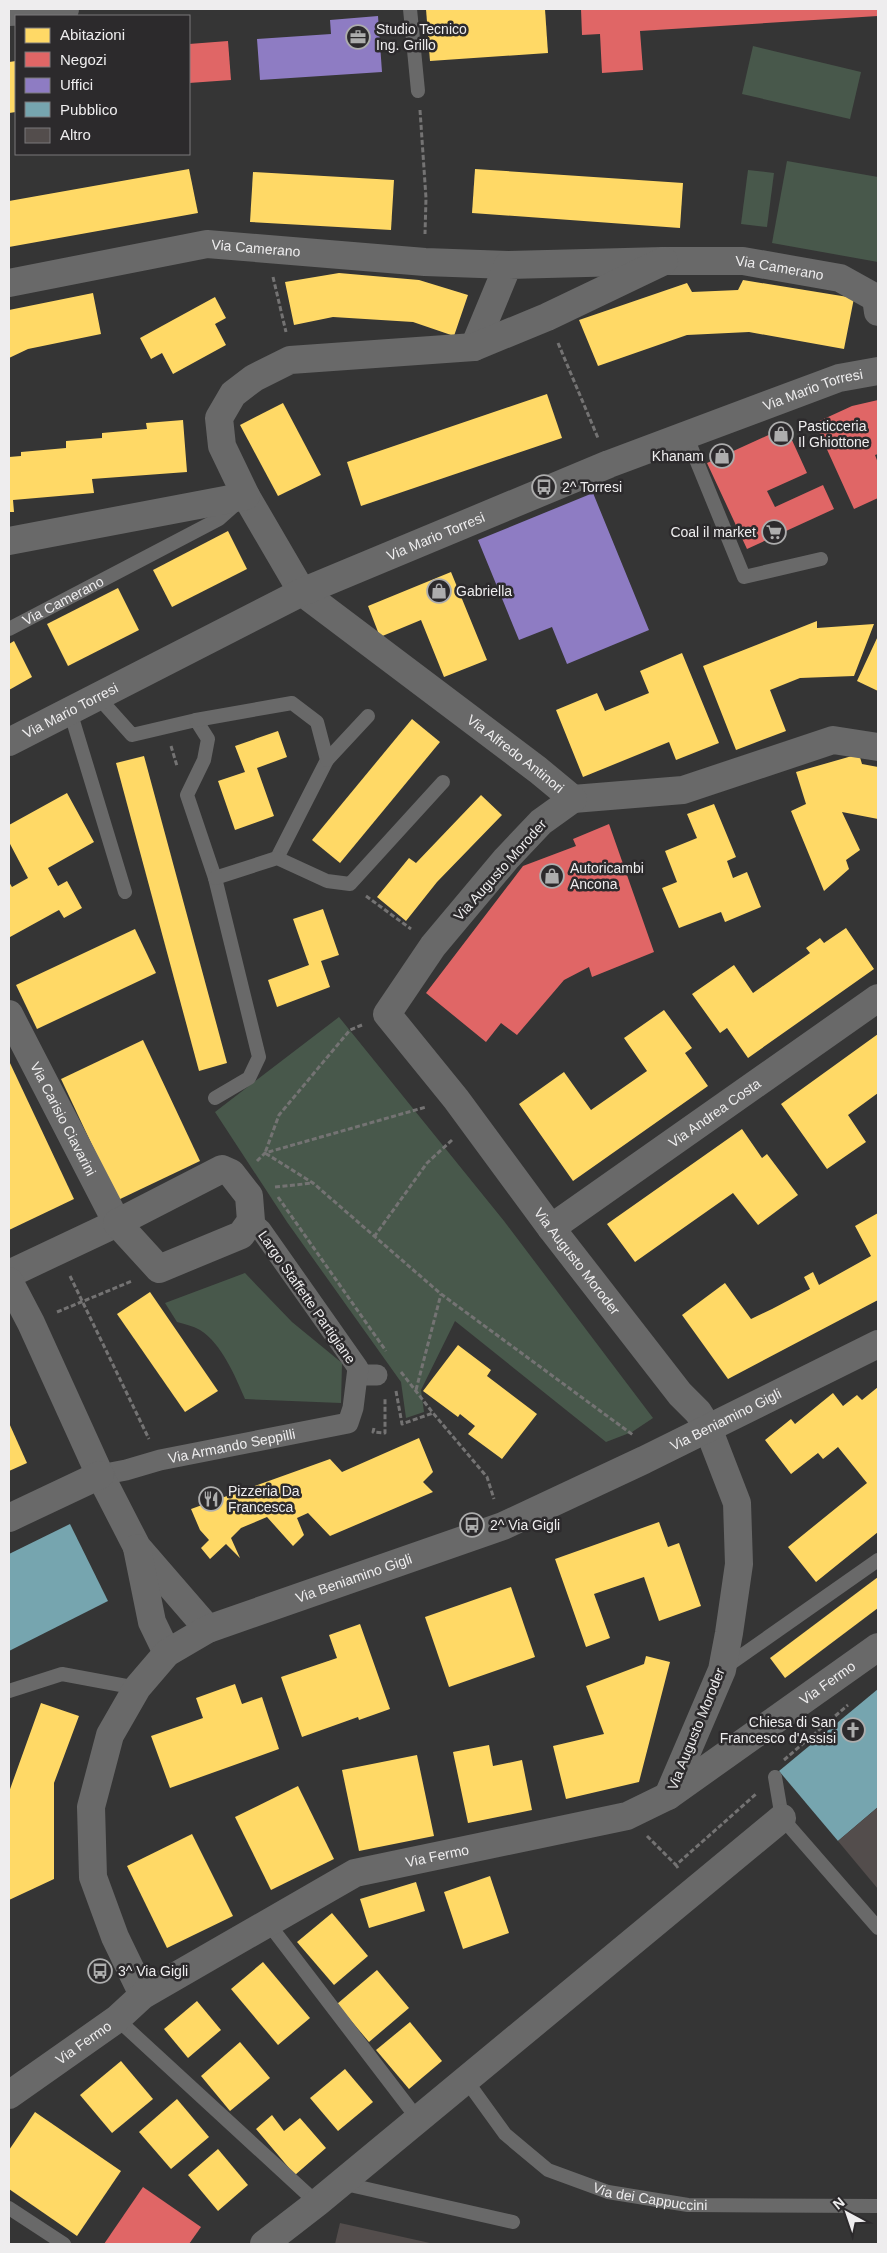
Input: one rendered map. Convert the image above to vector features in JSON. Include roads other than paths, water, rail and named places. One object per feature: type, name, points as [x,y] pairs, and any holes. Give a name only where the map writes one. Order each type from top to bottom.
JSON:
[{"type":"street","points":[[9,12],[64,9]]},
{"type":"street","name":"Via Camerano","points":[[9,284],[207,244],[425,262],[508,265],[743,261],[840,278],[876,298],[878,312]]},
{"type":"street","name":"Via Camerano","points":[[302,592],[246,496],[222,446],[219,418],[233,394],[254,378],[290,360],[474,347],[547,317],[664,261]]},
{"type":"street","points":[[474,347],[508,265]]},
{"type":"street","name":"Via Mario Torresi","points":[[9,742],[302,592],[609,464],[839,378],[878,371]]},
{"type":"street","points":[[9,542],[246,496]]},
{"type":"street","name":"Via Alfredo Antinori","points":[[302,592],[574,799],[683,790],[833,740],[878,747]]},
{"type":"street","name":"Via Augusto Moroder","points":[[574,799],[541,822],[506,859],[434,946],[387,1014],[456,1098],[551,1228],[680,1394],[698,1412],[708,1428],[737,1503],[739,1564],[722,1670],[668,1796]]},
{"type":"street","name":"Via Andrea Costa","points":[[551,1228],[878,998]]},
{"type":"street","name":"Via Carisio Ciavarini","points":[[9,1014],[117,1223],[159,1269],[241,1235],[251,1221]]},
{"type":"street","points":[[9,1274],[117,1223],[222,1169],[231,1173],[249,1196],[251,1221]]},
{"type":"street","name":"Largo Staffette Partigiane","points":[[251,1221],[261,1230],[358,1368],[374,1380],[353,1408]]},
{"type":"street","points":[[9,1280],[31,1323],[100,1475],[137,1547],[208,1629]]},
{"type":"street","name":"Via Beniamino Gigli","points":[[144,1995],[115,1937],[93,1878],[91,1807],[110,1735],[137,1688],[167,1653],[208,1629],[503,1526],[644,1460],[878,1344]]},
{"type":"street","name":"Via Armando Seppilli","points":[[100,1475],[160,1460],[348,1423],[353,1408]]},
{"type":"street","points":[[9,1518],[100,1475]]},
{"type":"street","points":[[137,1547],[152,1622],[167,1653]]},
{"type":"street","name":"Via Fermo","points":[[9,2095],[117,2019],[144,1995],[355,1873],[626,1816],[668,1796],[878,1647]]},
{"type":"street","points":[[264,2244],[317,2203],[417,2118],[466,2080],[782,1818]]},
{"type":"lane","points":[[410,9],[418,91]]},
{"type":"lane","points":[[686,435],[744,577],[821,559]]},
{"type":"lane","name":"Via Camerano","points":[[9,629],[219,519],[246,496]]},
{"type":"lane","points":[[98,697],[132,734],[196,720],[292,703],[317,722],[327,760]]},
{"type":"lane","points":[[70,711],[125,892]]},
{"type":"lane","points":[[277,858],[327,760],[368,716]]},
{"type":"lane","points":[[196,720],[208,739],[204,760],[186,795],[215,878],[260,1057],[249,1078],[215,1098]]},
{"type":"lane","points":[[215,878],[277,858],[327,881],[350,884],[443,782]]},
{"type":"lane","points":[[722,1670],[878,1560]]},
{"type":"lane","points":[[9,1691],[62,1674],[137,1688]]},
{"type":"lane","points":[[775,1777],[782,1818],[878,1928]]},
{"type":"lane","points":[[268,1923],[417,2118]]},
{"type":"lane","points":[[117,2019],[317,2203]]},
{"type":"lane","name":"Via dei Cappuccini","points":[[466,2080],[505,2134],[548,2170],[608,2192],[688,2205],[878,2206]]},
{"type":"lane","points":[[340,2183],[512,2222]]},
{"type":"lane","points":[[9,2208],[64,2244]]},
{"type":"place","name":"Studio Tecnico Ing. Grillo","points":[[358,37]]},
{"type":"place","name":"Pasticceria Il Ghiottone","points":[[781,434]]},
{"type":"place","name":"Khanam","points":[[722,456]]},
{"type":"place","name":"2^ Torresi","points":[[544,487]]},
{"type":"place","name":"Coal il market","points":[[774,532]]},
{"type":"place","name":"Gabriella","points":[[439,591]]},
{"type":"place","name":"Autoricambi Ancona","points":[[552,876]]},
{"type":"place","name":"Pizzeria Da Francesca","points":[[211,1499]]},
{"type":"place","name":"2^ Via Gigli","points":[[472,1525]]},
{"type":"place","name":"Chiesa di San Francesco d'Assisi","points":[[853,1730]]},
{"type":"place","name":"3^ Via Gigli","points":[[100,1971]]}]
